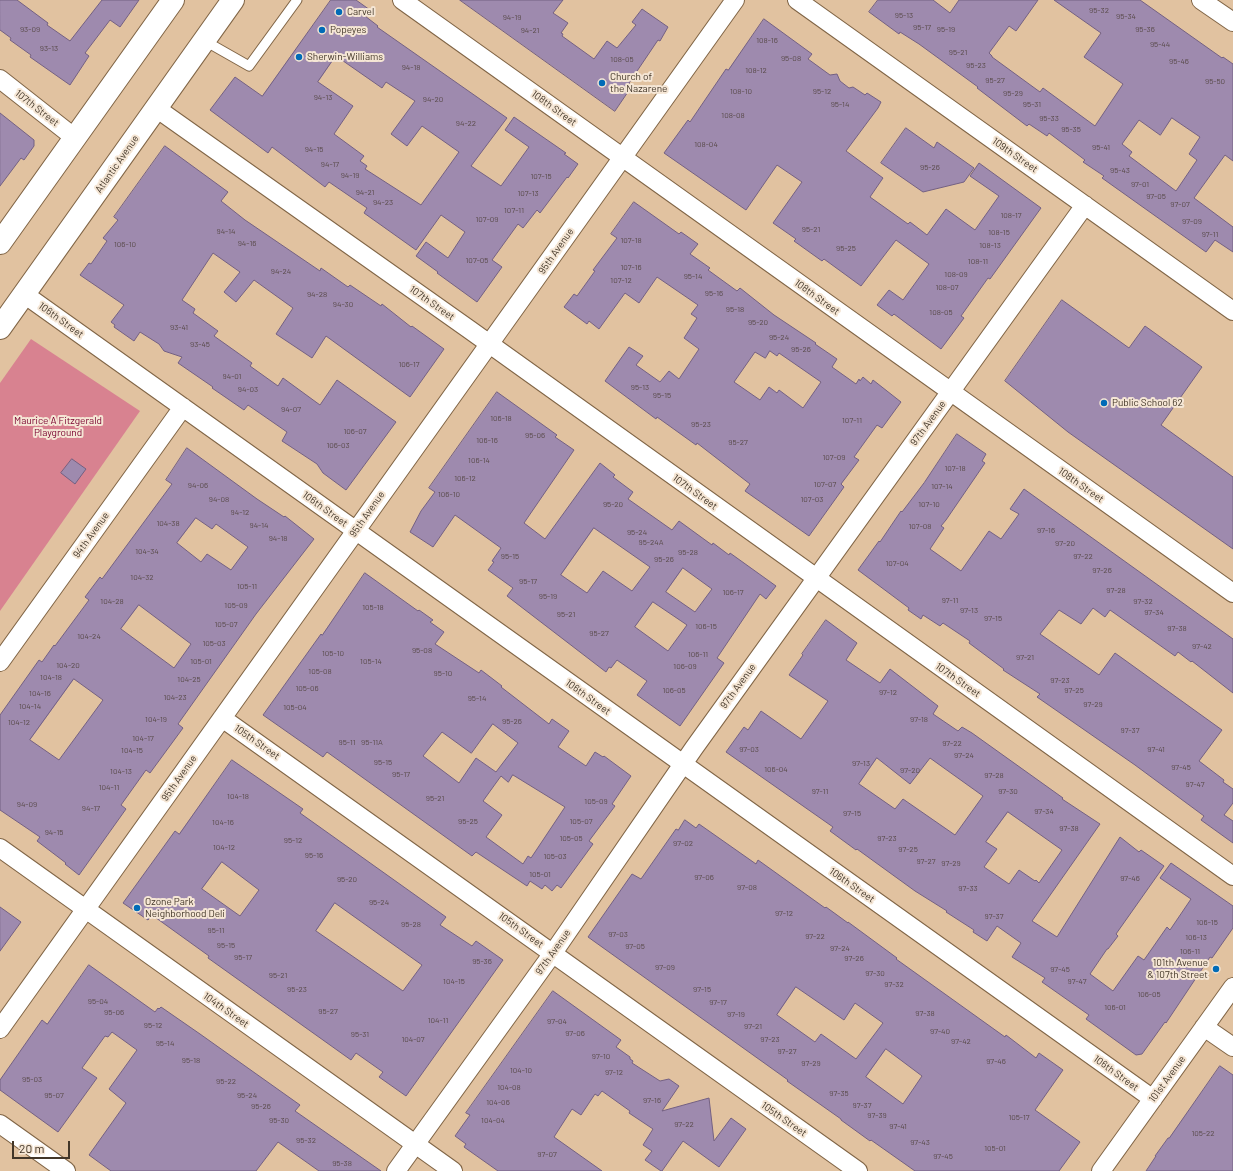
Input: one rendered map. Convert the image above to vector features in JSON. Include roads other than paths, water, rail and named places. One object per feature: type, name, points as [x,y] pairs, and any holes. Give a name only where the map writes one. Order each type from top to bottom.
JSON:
[{"type":"main road","points":[[0,243],[173,0]]},
{"type":"main road","name":"Atlantic Avenue","points":[[0,328],[234,0]]},
{"type":"street","name":"108th Street","points":[[402,0],[1233,593]]},
{"type":"street","name":"95th Avenue","points":[[0,1029],[735,0]]},
{"type":"street","name":"109th Street","points":[[797,0],[1233,311]]},
{"type":"street","points":[[1201,0],[1233,22]]},
{"type":"street","name":"107th Street","points":[[0,79],[75,138]]},
{"type":"street","name":"107th Street","points":[[156,108],[1233,876]]},
{"type":"street","name":"97th Avenue","points":[[396,1171],[553,953],[682,764],[1085,205]]},
{"type":"street","name":"106th Street","points":[[24,294],[1152,1099]]},
{"type":"street","name":"94th Avenue","points":[[0,662],[183,407]]},
{"type":"street","name":"105th Street","points":[[222,718],[858,1171]]},
{"type":"street","name":"104th Street","points":[[0,848],[453,1171]]},
{"type":"street","name":"101st Avenue","points":[[1101,1171],[1233,987]]},
{"type":"street","points":[[1204,1027],[1233,1047]]},
{"type":"street","points":[[0,1124],[66,1171]]},
{"type":"lane","points":[[204,40],[249,66],[297,0]]},
{"type":"place","name":"Carvel","points":[[339,12]]},
{"type":"place","name":"Popeyes","points":[[322,30]]},
{"type":"place","name":"Sherwin-Williams","points":[[299,57]]},
{"type":"place","name":"Church of the Nazarene","points":[[602,83]]},
{"type":"place","name":"Public School 62","points":[[1104,403]]},
{"type":"place","name":"Ozone Park Neighborhood Deli","points":[[137,908]]},
{"type":"place","name":"101th Avenue & 107th Street","points":[[1216,969]]},
{"type":"park label","name":"Maurice A Fitzgerald Playground","points":[[58,426]]}]
